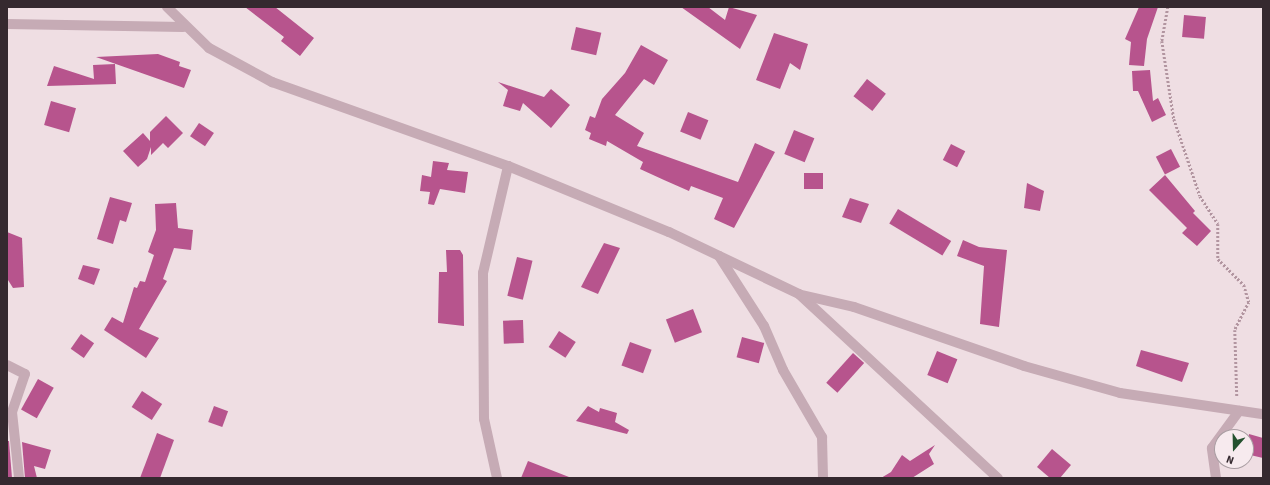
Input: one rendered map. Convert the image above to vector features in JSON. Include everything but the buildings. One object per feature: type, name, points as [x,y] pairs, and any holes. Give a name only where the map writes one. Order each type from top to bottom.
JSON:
[{"type":"street","points":[[167,7],[183,27],[226,58],[272,82],[508,166],[719,256],[800,294],[861,309],[1067,379],[1120,393],[1263,414]]},
{"type":"street","points":[[7,24],[183,27]]},
{"type":"street","points":[[497,478],[484,419],[483,273],[508,166]]},
{"type":"street","points":[[719,256],[764,326],[782,370],[822,437],[823,478]]},
{"type":"street","points":[[800,294],[998,478]]},
{"type":"street","points":[[7,365],[25,374],[12,412],[19,478]]},
{"type":"street","points":[[1216,478],[1212,448],[1239,411]]},
{"type":"path","points":[[1168,7],[1162,41],[1174,119],[1200,196],[1218,224],[1218,259],[1244,284],[1249,302],[1235,330],[1239,411]]}]
